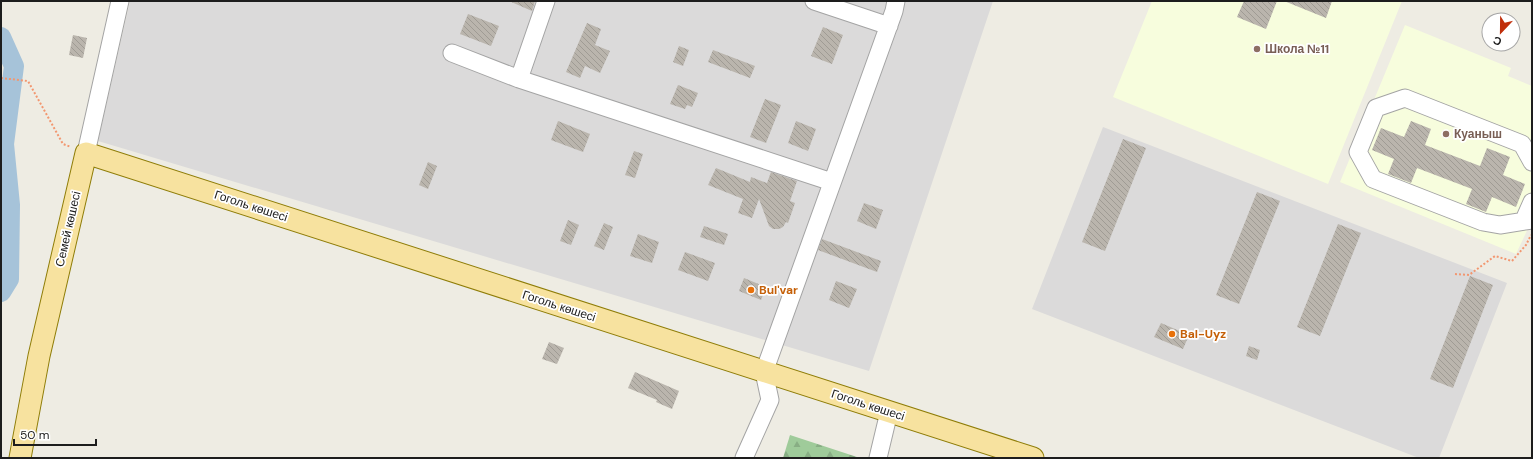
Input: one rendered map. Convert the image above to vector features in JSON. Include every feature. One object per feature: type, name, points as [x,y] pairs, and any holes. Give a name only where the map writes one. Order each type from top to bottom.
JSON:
[{"type":"main road","name":"Гоголь көшесі","points":[[86,153],[1033,458]]},
{"type":"main road","name":"Семей көшесі","points":[[20,458],[39,356],[86,153]]},
{"type":"street","name":"Семей көшесі","points":[[86,153],[120,1]]},
{"type":"street","points":[[520,79],[546,1]]},
{"type":"street","points":[[814,1],[888,26]]},
{"type":"street","points":[[744,458],[770,400],[764,372],[894,12],[896,1]]},
{"type":"street","points":[[452,53],[520,79],[832,182]]},
{"type":"street","points":[[1532,162],[1522,144],[1405,98],[1376,108],[1358,152],[1373,179],[1483,222],[1500,225],[1529,224],[1532,202]]},
{"type":"street","points":[[878,458],[889,412]]},
{"type":"path","points":[[1,78],[28,80],[64,144],[86,153]]},
{"type":"path","points":[[1455,274],[1469,275],[1495,256],[1512,261],[1526,245],[1529,224]]},
{"type":"shaded area","points":[[130,1],[993,1],[869,371],[98,141]]},
{"type":"shaded area","name":"Школа №11","points":[[1152,1],[1402,1],[1328,184],[1113,97]]},
{"type":"shaded area","name":"Куаныш","points":[[1405,25],[1511,68],[1508,76],[1532,86],[1532,220],[1516,254],[1340,182]]},
{"type":"shaded area","points":[[1103,127],[1507,283],[1439,458],[1419,458],[1032,309]]},
{"type":"green space","points":[[790,435],[860,458],[783,458]]},
{"type":"building","points":[[509,1],[535,1],[532,11]]},
{"type":"building","points":[[1244,1],[1277,1],[1266,29],[1237,17]]},
{"type":"building","points":[[1284,1],[1332,1],[1326,18]]},
{"type":"building","points":[[468,14],[499,26],[491,46],[460,34]]},
{"type":"building","points":[[587,23],[601,29],[595,45],[610,51],[600,73],[585,66],[580,78],[566,72]]},
{"type":"building","points":[[823,27],[843,35],[832,64],[811,56]]},
{"type":"building","points":[[73,35],[87,38],[83,58],[69,55]]},
{"type":"building","points":[[679,46],[689,50],[683,66],[673,62]]},
{"type":"building","points":[[713,50],[755,66],[750,78],[708,62]]},
{"type":"building","points":[[678,85],[698,93],[692,107],[687,105],[685,109],[670,104]]},
{"type":"building","points":[[765,99],[781,105],[766,143],[750,137]]},
{"type":"building","points":[[558,121],[590,134],[583,152],[551,140]]},
{"type":"building","points":[[796,121],[816,129],[808,151],[788,143]]},
{"type":"building","points":[[1411,121],[1431,129],[1425,145],[1480,166],[1487,148],[1510,157],[1503,175],[1525,184],[1516,207],[1492,197],[1486,212],[1466,204],[1472,189],[1417,168],[1411,183],[1388,174],[1394,159],[1372,150],[1381,128],[1404,137]]},
{"type":"building","points":[[1123,139],[1146,148],[1105,251],[1082,242]]},
{"type":"building","points":[[634,151],[643,154],[635,178],[625,175]]},
{"type":"building","points":[[428,162],[437,166],[428,189],[419,185]]},
{"type":"building","points":[[716,168],[750,182],[751,177],[767,183],[771,172],[797,181],[790,201],[795,203],[788,223],[786,222],[783,227],[779,229],[773,229],[769,226],[759,199],[752,218],[738,213],[743,199],[708,185]]},
{"type":"building","points":[[1257,192],[1280,201],[1239,304],[1216,295]]},
{"type":"building","points":[[864,203],[883,210],[876,229],[857,221]]},
{"type":"building","points":[[568,220],[579,225],[571,245],[560,241]]},
{"type":"building","points":[[604,223],[613,227],[604,250],[594,246]]},
{"type":"building","points":[[1338,224],[1361,233],[1320,336],[1297,327]]},
{"type":"building","points":[[704,226],[728,234],[724,245],[700,237]]},
{"type":"building","points":[[638,234],[659,242],[652,263],[630,256]]},
{"type":"building","points":[[822,239],[881,261],[877,272],[818,250]]},
{"type":"building","points":[[685,252],[715,263],[708,281],[678,270]]},
{"type":"building","points":[[1470,276],[1493,285],[1453,388],[1430,379]]},
{"type":"building","points":[[744,278],[766,287],[761,300],[739,291]]},
{"type":"building","points":[[836,281],[857,289],[849,308],[829,300]]},
{"type":"building","points":[[1161,323],[1189,335],[1183,349],[1154,337]]},
{"type":"building","points":[[549,342],[564,348],[557,364],[542,359]]},
{"type":"building","points":[[1249,346],[1260,350],[1257,360],[1246,356]]},
{"type":"building","points":[[635,372],[679,391],[672,409],[656,402],[657,400],[628,388]]},
{"type":"waterway","points":[[1,37],[14,66],[4,144],[10,205],[9,279],[1,292]]},
{"type":"place","name":"Школа №11","points":[[1257,49]]},
{"type":"place","name":"Куаныш","points":[[1446,134]]},
{"type":"place","name":"Bul'var","points":[[751,290]]},
{"type":"place","name":"Bal-Uyz","points":[[1172,334]]}]
